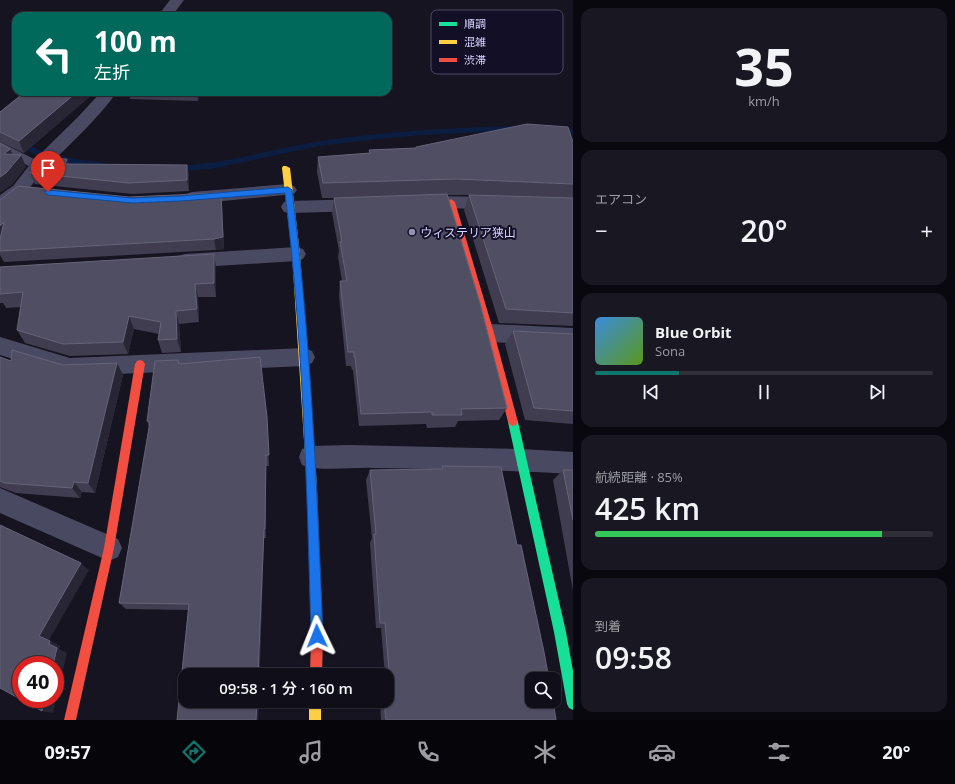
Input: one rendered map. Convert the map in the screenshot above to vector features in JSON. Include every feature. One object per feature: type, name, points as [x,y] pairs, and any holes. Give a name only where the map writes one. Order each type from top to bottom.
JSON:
[{"type":"street","points":[[168,12],[177,0]]},
{"type":"street","points":[[0,205],[19,190],[38,166],[84,121],[106,96]]},
{"type":"street","points":[[286,168],[296,254],[311,457],[317,636],[316,668]]},
{"type":"street","points":[[19,190],[42,192]]},
{"type":"street","points":[[174,199],[289,198],[375,204]]},
{"type":"street","points":[[451,202],[490,333],[567,633],[573,704]]},
{"type":"street","points":[[413,203],[451,202],[512,204]]},
{"type":"street","points":[[164,262],[296,254]]},
{"type":"street","points":[[490,333],[573,337]]},
{"type":"street","points":[[0,346],[70,367],[304,356]]},
{"type":"street","points":[[70,720],[109,548],[140,364]]},
{"type":"street","points":[[311,457],[350,456],[522,460],[573,463]]},
{"type":"street","points":[[0,500],[109,548]]},
{"type":"street","points":[[315,720],[316,708]]},
{"type":"lane","points":[[0,145],[38,166]]},
{"type":"building","points":[[20,96],[72,96],[19,141],[0,132],[0,112]]},
{"type":"building","points":[[527,124],[568,127],[573,142],[573,184],[456,179],[323,183],[318,157],[370,153],[369,150],[416,148]]},
{"type":"building","points":[[0,143],[10,149],[4,154],[21,155],[6,173],[0,177]]},
{"type":"building","points":[[44,158],[67,159],[65,164],[187,165],[187,180],[129,183],[30,173]]},
{"type":"building","points":[[18,186],[129,197],[221,193],[223,237],[214,239],[0,251],[0,239],[4,222],[0,226],[0,200]]},
{"type":"building","points":[[447,194],[480,303],[507,408],[461,409],[462,415],[432,415],[432,412],[361,414],[354,352],[348,352],[340,281],[347,281],[334,198]]},
{"type":"building","points":[[469,195],[573,198],[573,313],[506,309]]},
{"type":"building","points":[[214,254],[214,283],[195,284],[197,309],[176,311],[177,339],[158,340],[161,322],[129,316],[123,342],[63,344],[17,330],[23,292],[0,294],[0,267]]},
{"type":"building","points":[[513,331],[573,334],[573,411],[534,408]]},
{"type":"building","points":[[12,350],[63,365],[117,363],[88,483],[74,482],[72,488],[5,483],[0,481],[0,357],[11,361]]},
{"type":"building","points":[[260,357],[267,417],[269,455],[266,455],[265,529],[258,668],[182,668],[189,604],[119,603],[150,422],[147,421],[155,361],[178,360],[179,364]]},
{"type":"building","points":[[442,466],[501,467],[517,545],[521,545],[548,672],[525,672],[525,708],[554,708],[556,720],[386,720],[385,708],[394,708],[394,668],[389,668],[385,623],[380,623],[374,534],[376,534],[370,470],[443,469]]},
{"type":"building","points":[[563,470],[573,470],[573,520]]},
{"type":"building","points":[[0,525],[81,563],[39,636],[50,641],[49,644],[57,648],[55,656],[12,656],[12,695],[0,688]]},
{"type":"building","points":[[178,708],[257,708],[256,720],[177,720]]},
{"type":"waterway","points":[[175,169],[211,166],[247,160],[301,147],[369,137],[445,131],[520,128]]},
{"type":"waterway","points":[[556,130],[573,131]]},
{"type":"waterway","points":[[0,132],[36,152],[70,161],[105,166]]},
{"type":"traffic: fast","points":[[513,422],[560,632],[573,704]]},
{"type":"traffic: slow","points":[[286,168],[296,254],[312,487]]},
{"type":"traffic: slow","points":[[315,708],[315,720]]},
{"type":"traffic: jam","points":[[451,202],[490,333],[513,422]]},
{"type":"traffic: jam","points":[[70,720],[109,548],[140,364]]},
{"type":"traffic: jam","points":[[312,487],[317,636],[316,668]]},
{"type":"place","name":"ウィステリア狭山","points":[[412,232]]},
{"type":"route","points":[[48,192],[132,201],[181,199],[288,190],[296,254],[311,457],[317,636]]}]
